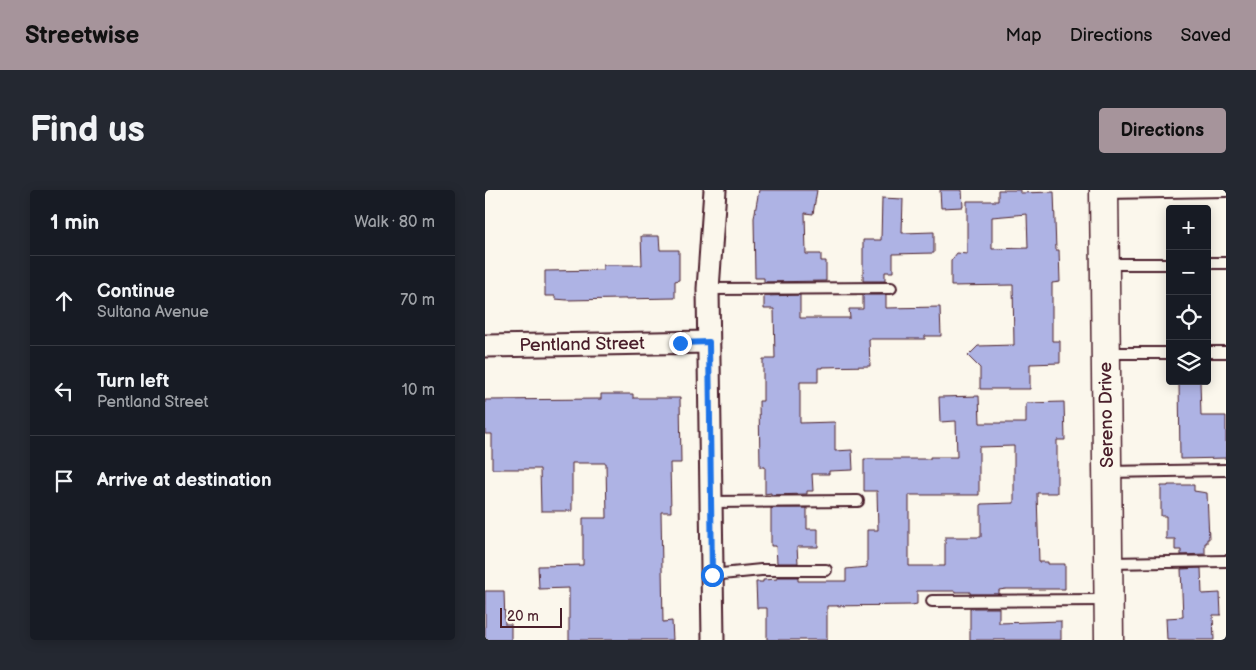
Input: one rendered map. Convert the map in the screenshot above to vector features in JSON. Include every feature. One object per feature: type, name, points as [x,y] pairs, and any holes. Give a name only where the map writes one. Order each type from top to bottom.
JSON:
[{"type":"street","points":[[713,640],[708,289],[715,190]]},
{"type":"street","name":"Sereno Drive","points":[[1104,192],[1109,640]]},
{"type":"street","name":"Pentland Street","points":[[485,346],[709,342]]},
{"type":"lane","points":[[1104,192],[1226,191]]},
{"type":"lane","points":[[1211,263],[1226,263]]},
{"type":"lane","points":[[1105,264],[1166,264]]},
{"type":"lane","points":[[708,289],[891,288]]},
{"type":"lane","points":[[1211,352],[1226,352]]},
{"type":"lane","points":[[1105,353],[1166,353]]},
{"type":"lane","points":[[1107,472],[1226,470]]},
{"type":"lane","points":[[711,502],[858,501]]},
{"type":"lane","points":[[1108,563],[1226,562]]},
{"type":"lane","points":[[712,575],[761,570],[826,570]]},
{"type":"lane","points":[[932,601],[1109,600]]},
{"type":"building","points":[[759,190],[817,190],[813,214],[805,213],[806,254],[821,254],[821,261],[826,261],[826,281],[764,282],[764,278],[755,278],[754,218]]},
{"type":"building","points":[[940,190],[962,190],[963,207],[941,208]]},
{"type":"building","points":[[998,190],[1020,190],[1020,193],[1054,192],[1056,250],[1059,250],[1060,282],[1052,283],[1052,341],[1060,341],[1060,363],[1030,364],[1030,389],[980,389],[980,368],[968,356],[978,346],[1014,345],[1013,285],[951,286],[951,261],[957,253],[967,254],[967,201],[998,201]],"holes":[[[1027,214],[1028,248],[992,249],[992,217]]]},
{"type":"building","points":[[882,198],[903,199],[902,233],[934,232],[934,253],[893,254],[893,272],[885,272],[885,281],[863,281],[863,240],[881,240]]},
{"type":"building","points":[[641,236],[659,236],[660,250],[679,250],[679,280],[675,281],[675,298],[567,300],[555,299],[555,296],[545,296],[545,271],[603,270],[603,265],[642,265]]},
{"type":"building","points":[[800,295],[800,318],[850,318],[849,309],[863,309],[863,295],[886,295],[886,308],[940,307],[941,336],[925,336],[925,339],[869,339],[870,366],[822,367],[818,368],[818,382],[800,382],[800,423],[835,422],[835,451],[852,450],[853,470],[829,471],[829,474],[812,474],[813,491],[807,491],[807,494],[771,495],[771,493],[765,494],[765,467],[760,467],[759,401],[763,401],[763,359],[775,359],[774,309],[764,309],[764,296]]},
{"type":"building","points":[[1179,385],[1200,385],[1201,416],[1226,416],[1226,458],[1180,459]]},
{"type":"building","points":[[601,394],[633,394],[633,398],[680,398],[681,463],[670,463],[671,512],[661,512],[663,622],[672,621],[673,640],[569,640],[569,588],[539,589],[538,566],[583,565],[583,518],[607,518],[606,463],[572,463],[572,511],[541,511],[540,469],[492,469],[492,434],[485,434],[485,400],[601,399]]},
{"type":"building","points":[[979,396],[980,423],[1026,423],[1026,403],[1064,402],[1065,440],[1057,440],[1057,493],[1037,493],[1039,562],[1065,564],[1065,589],[1006,589],[999,590],[999,594],[917,591],[917,604],[912,605],[827,606],[827,640],[767,640],[767,608],[757,608],[756,582],[777,579],[777,577],[798,577],[798,581],[846,581],[846,569],[867,567],[867,530],[878,530],[877,491],[864,491],[864,459],[957,457],[956,421],[940,422],[939,397]],"holes":[[[1014,446],[1014,503],[981,504],[981,537],[945,537],[945,566],[909,566],[909,495],[979,495],[979,447]]]},
{"type":"building","points":[[1194,485],[1194,491],[1207,493],[1209,539],[1205,543],[1205,554],[1181,555],[1181,550],[1175,550],[1175,539],[1166,539],[1166,516],[1161,516],[1161,486]]},
{"type":"building","points":[[771,508],[807,508],[807,529],[818,529],[818,547],[797,547],[798,563],[777,563],[776,546],[771,546]]},
{"type":"building","points":[[1201,568],[1202,594],[1220,593],[1221,615],[1213,615],[1214,640],[1167,640],[1166,618],[1183,617],[1181,569]]},
{"type":"building","points":[[485,591],[504,591],[505,624],[511,624],[511,640],[485,640]]},
{"type":"building","points":[[970,608],[999,608],[999,623],[1061,621],[1061,640],[970,640]]},
{"type":"route","points":[[680,343],[709,342],[712,575]]}]
